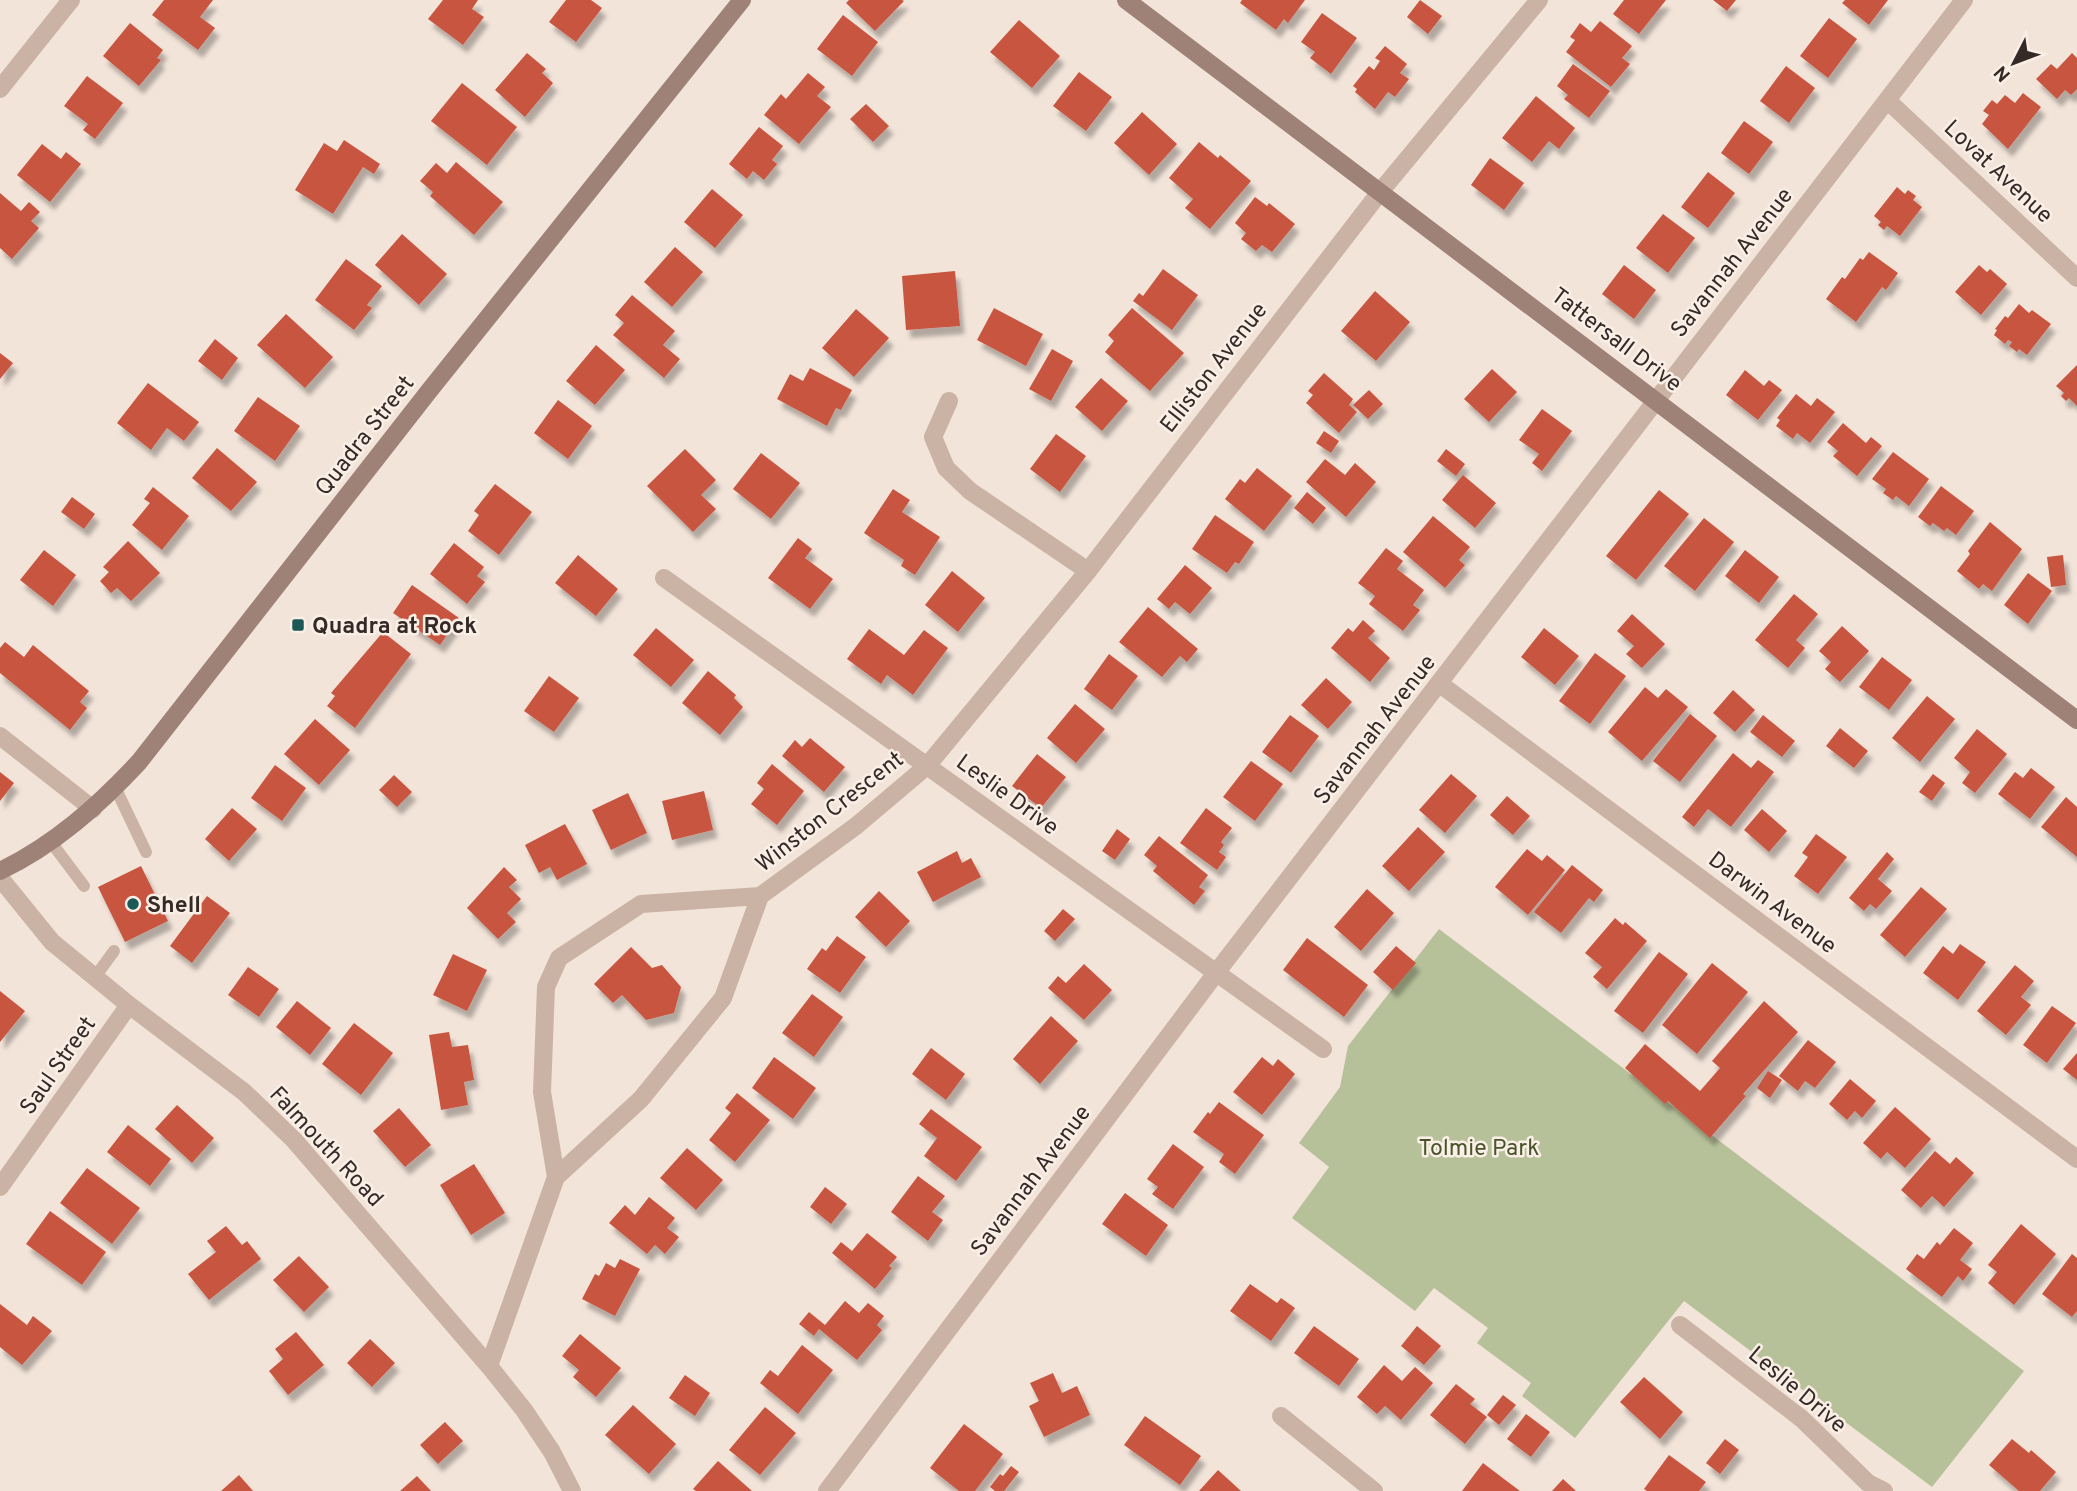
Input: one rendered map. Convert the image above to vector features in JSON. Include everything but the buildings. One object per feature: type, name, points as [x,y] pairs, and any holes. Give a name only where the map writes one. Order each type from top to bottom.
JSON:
[{"type":"main road","name":"Quadra Street","points":[[0,872],[51,842],[93,809],[139,762],[429,391],[742,0]]},
{"type":"main road","name":"Tattersall Drive","points":[[1126,0],[2077,720]]},
{"type":"street","points":[[0,89],[71,0]]},
{"type":"street","name":"Elliston Avenue","points":[[927,766],[1088,571],[1380,192],[1539,0]]},
{"type":"street","name":"Savannah Avenue","points":[[827,1491],[1216,973],[1964,0]]},
{"type":"street","name":"Lovat Avenue","points":[[1887,100],[2077,278]]},
{"type":"street","points":[[949,401],[933,437],[946,468],[970,491],[1088,571]]},
{"type":"street","name":"Leslie Drive","points":[[664,578],[1323,1049]]},
{"type":"street","name":"Darwin Avenue","points":[[1440,684],[2077,1159]]},
{"type":"street","points":[[0,736],[93,809]]},
{"type":"street","name":"Winston Crescent","points":[[556,1177],[542,1092],[545,986],[559,958],[641,904],[760,895],[856,826],[927,766]]},
{"type":"street","name":"Falmouth Road","points":[[0,878],[52,942],[129,1005],[244,1092],[278,1123],[489,1366],[552,1452],[572,1491]]},
{"type":"street","name":"Winston Crescent","points":[[489,1366],[556,1177],[641,1099],[723,998],[760,895]]},
{"type":"street","name":"Saul Street","points":[[0,1187],[129,1005]]},
{"type":"street","name":"Leslie Drive","points":[[1680,1325],[1802,1419],[1868,1483],[1884,1491]]},
{"type":"street","points":[[1281,1416],[1374,1491]]},
{"type":"lane","points":[[116,787],[146,852]]},
{"type":"lane","points":[[51,842],[84,886]]},
{"type":"lane","points":[[95,977],[114,951]]},
{"type":"green space","name":"Tolmie Park","points":[[1439,929],[2024,1371],[1932,1487],[1684,1301],[1575,1438],[1522,1396],[1531,1383],[1477,1343],[1488,1328],[1434,1288],[1415,1311],[1292,1218],[1329,1167],[1299,1143],[1340,1087],[1348,1046]]},
{"type":"place","name":"Quadra at Rock","points":[[298,625]]},
{"type":"place","name":"Shell","points":[[133,904]]}]
